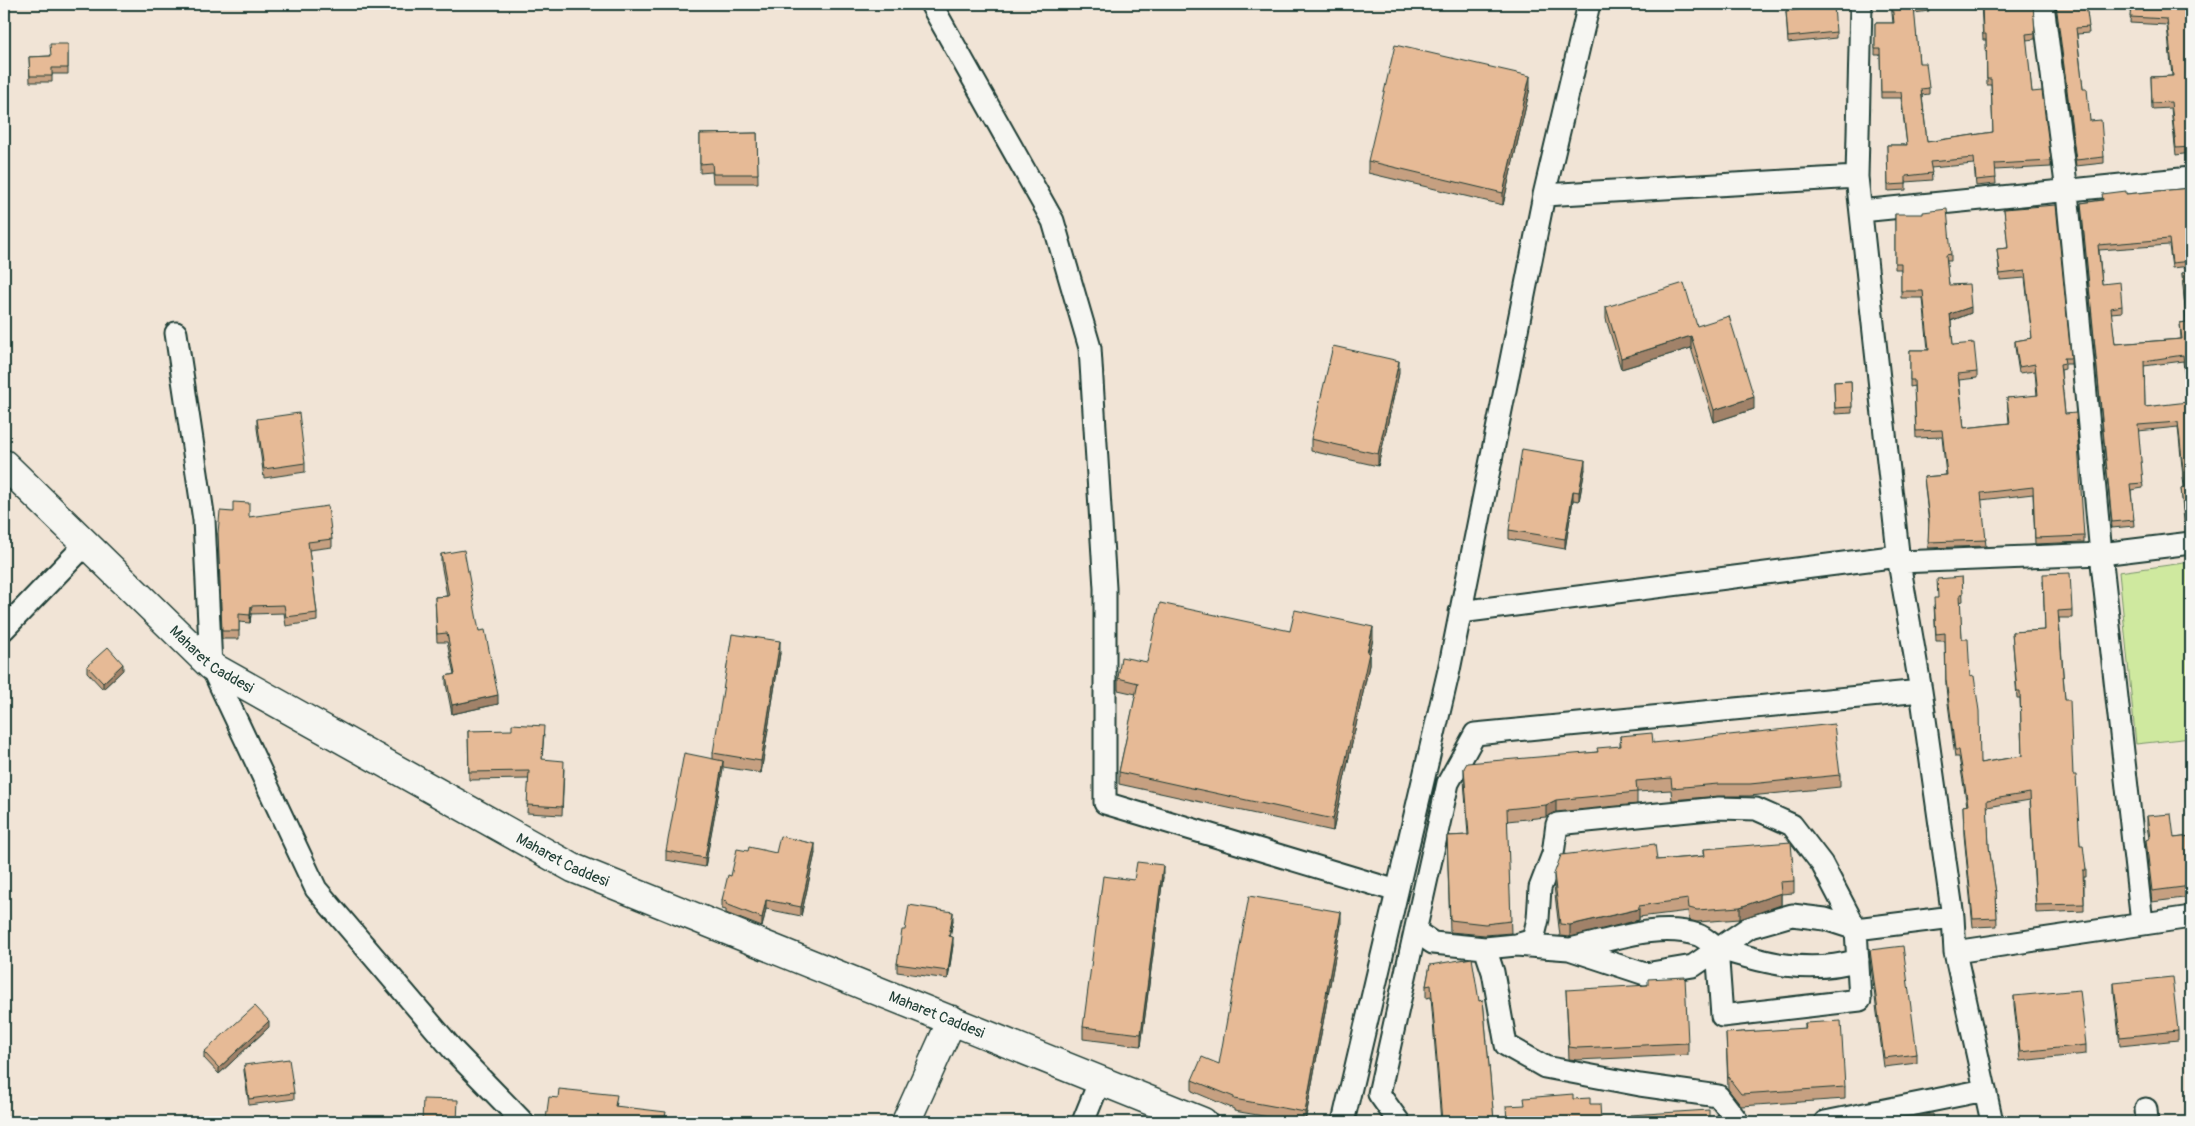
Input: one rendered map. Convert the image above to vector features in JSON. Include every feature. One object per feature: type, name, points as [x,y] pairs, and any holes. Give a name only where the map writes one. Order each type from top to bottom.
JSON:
[{"type":"street","points":[[931,4],[1053,220],[1090,348],[1104,588],[1104,803],[1397,891]]},
{"type":"street","points":[[1343,1122],[1449,670],[1544,195],[1589,4]]},
{"type":"street","points":[[1861,4],[1856,177],[1899,559],[1921,690],[1953,917],[1955,952],[1992,1122]]},
{"type":"street","points":[[2043,4],[2067,192],[2100,554],[2142,923]]},
{"type":"street","points":[[1544,195],[1856,177]]},
{"type":"street","points":[[1861,211],[2067,192],[2191,178]]},
{"type":"street","points":[[176,333],[204,520],[211,666],[316,889],[454,1051],[523,1122]]},
{"type":"street","name":"Maharet Caddesi","points":[[4,464],[211,666],[573,868],[1204,1122]]},
{"type":"street","points":[[1460,612],[1899,559],[2100,554],[2191,543]]},
{"type":"street","points":[[4,629],[86,544]]},
{"type":"street","points":[[1399,1122],[1379,1094],[1448,783],[1475,734],[1921,690]]},
{"type":"street","points":[[1415,931],[1433,943],[1485,948],[1516,945],[1533,940],[1538,919],[1540,888],[1553,854],[1557,824],[1719,808],[1756,809],[1792,825],[1822,864],[1856,929],[1860,1000],[1722,1016],[1717,948]]},
{"type":"street","points":[[1516,945],[1569,950],[1645,974],[1693,966],[1750,927],[1792,915],[1825,919],[1856,929],[1953,917]]},
{"type":"street","points":[[1955,952],[2191,917]]},
{"type":"street","points":[[1569,950],[1641,934],[1670,931],[1699,935],[1717,948],[1785,966],[1836,966],[1858,960]]},
{"type":"street","points":[[1485,948],[1492,972],[1506,1046],[1545,1067],[1640,1085],[1718,1096],[1738,1122]]},
{"type":"street","points":[[906,1122],[952,1020]]},
{"type":"street","points":[[1083,1122],[1100,1080]]},
{"type":"street","points":[[1824,1122],[1985,1090]]},
{"type":"green space","points":[[2191,562],[2191,738],[2136,744],[2119,572]]},
{"type":"building","points":[[1892,4],[1929,5],[1914,7],[1919,63],[1926,63],[1929,88],[1921,89],[1927,142],[1993,132],[1991,79],[1987,79],[1986,34],[1983,34],[1982,4],[2033,4],[2035,33],[2026,34],[2032,92],[2042,91],[2051,161],[1995,164],[1996,178],[1976,180],[1974,158],[1930,162],[1932,173],[1906,176],[1906,184],[1888,185],[1887,145],[1907,145],[1901,92],[1881,92],[1880,49],[1875,49],[1875,23],[1894,23]]},
{"type":"building","points":[[2056,4],[2086,4],[2089,27],[2076,28],[2083,89],[2087,89],[2090,121],[2101,120],[2104,157],[2076,160]]},
{"type":"building","points":[[2131,4],[2186,4],[2189,32],[2191,32],[2191,147],[2176,148],[2171,102],[2152,103],[2151,77],[2173,76],[2167,19],[2130,17]]},
{"type":"building","points":[[1834,6],[1836,32],[1788,37],[1786,11]]},
{"type":"building","points":[[50,44],[68,44],[68,68],[52,68],[52,76],[30,76],[29,57],[51,56]]},
{"type":"building","points":[[1395,45],[1530,76],[1503,193],[1368,161]]},
{"type":"building","points":[[757,133],[758,174],[713,174],[712,163],[700,164],[700,134]]},
{"type":"building","points":[[2191,188],[2191,221],[2189,221],[2191,261],[2172,263],[2169,239],[2098,245],[2102,284],[2120,282],[2122,306],[2111,308],[2115,344],[2182,339],[2180,323],[2187,322],[2182,273],[2191,272],[2191,515],[2184,516],[2181,488],[2185,487],[2178,422],[2138,425],[2143,483],[2130,484],[2134,520],[2112,522],[2081,203],[2103,200],[2102,194],[2126,191],[2126,194]],"holes":[[[2183,355],[2188,402],[2145,407],[2144,361]]]},
{"type":"building","points":[[2056,205],[2071,358],[2064,358],[2065,363],[2060,364],[2065,414],[2076,413],[2084,536],[2035,538],[2033,487],[1981,493],[1986,540],[1928,542],[1929,520],[1924,477],[1947,475],[1942,430],[1916,431],[1914,380],[1910,380],[1910,350],[1929,350],[1923,291],[1901,291],[1901,263],[1895,263],[1895,214],[1923,214],[1923,212],[1947,209],[1951,254],[1946,255],[1949,285],[1969,284],[1971,307],[1950,314],[1953,345],[1974,343],[1977,372],[1958,374],[1964,428],[2010,423],[2007,398],[2038,395],[2035,364],[2019,367],[2015,341],[2032,338],[2025,271],[2000,274],[1997,249],[2008,248],[2004,209]]},
{"type":"building","points":[[1684,283],[1697,326],[1729,316],[1754,397],[1714,410],[1691,336],[1621,358],[1606,307]]},
{"type":"building","points":[[1333,346],[1399,361],[1378,454],[1311,439]]},
{"type":"building","points":[[1851,381],[1852,407],[1835,408],[1834,382]]},
{"type":"building","points":[[299,413],[305,463],[264,469],[257,419]]},
{"type":"building","points":[[1522,449],[1585,460],[1579,492],[1573,491],[1565,539],[1509,530]]},
{"type":"building","points":[[233,502],[249,503],[249,517],[328,506],[332,539],[308,542],[317,613],[286,617],[284,605],[251,606],[250,615],[239,614],[239,631],[222,631],[218,533],[220,511],[233,512]]},
{"type":"building","points":[[464,550],[479,631],[485,630],[498,695],[452,705],[446,676],[455,674],[447,633],[437,634],[435,597],[449,596],[441,554]]},
{"type":"building","points":[[2070,573],[2072,610],[2058,611],[2065,700],[2070,700],[2073,775],[2076,775],[2080,845],[2083,845],[2086,870],[2083,870],[2084,904],[2036,905],[2030,793],[1987,800],[1989,847],[1996,893],[1997,918],[1973,919],[1963,806],[1968,805],[1959,750],[1955,750],[1946,680],[1945,633],[1936,634],[1934,598],[1938,598],[1937,579],[1962,577],[1963,594],[1960,594],[1962,639],[1968,639],[1970,677],[1974,676],[1979,711],[1980,763],[2022,756],[2020,691],[2017,691],[2012,632],[2045,630],[2043,574]]},
{"type":"building","points":[[1160,603],[1290,631],[1295,610],[1373,627],[1333,819],[1119,772],[1138,683],[1118,678],[1121,657],[1147,662]]},
{"type":"building","points":[[732,634],[780,641],[761,761],[713,753]]},
{"type":"building","points":[[108,647],[123,664],[103,683],[87,666]]},
{"type":"building","points":[[512,724],[544,726],[542,759],[564,761],[562,807],[527,805],[529,771],[469,772],[468,731],[512,730]]},
{"type":"building","points":[[1834,724],[1840,775],[1750,784],[1718,784],[1672,788],[1671,778],[1636,781],[1637,792],[1556,800],[1546,805],[1507,809],[1511,921],[1485,924],[1450,920],[1447,836],[1469,835],[1464,768],[1467,763],[1598,752],[1597,748],[1621,746],[1620,736],[1652,733],[1653,743]]},
{"type":"building","points":[[684,753],[723,761],[705,858],[666,851]]},
{"type":"building","points":[[2171,814],[2174,838],[2191,836],[2191,886],[2152,891],[2146,840],[2150,838],[2147,816]]},
{"type":"building","points":[[780,836],[815,844],[801,907],[766,900],[762,918],[726,904],[727,901],[722,900],[728,875],[731,876],[737,849],[748,851],[749,847],[776,853]]},
{"type":"building","points":[[1791,842],[1794,881],[1780,882],[1781,893],[1740,907],[1697,910],[1689,908],[1688,899],[1639,906],[1639,909],[1570,925],[1560,924],[1554,874],[1561,855],[1655,844],[1657,860],[1705,856],[1704,849]]},
{"type":"building","points":[[1137,862],[1163,865],[1141,1034],[1083,1027],[1103,876],[1134,880]]},
{"type":"building","points":[[1249,896],[1341,912],[1305,1112],[1234,1099],[1234,1097],[1192,1080],[1202,1057],[1219,1064]]},
{"type":"building","points":[[909,905],[953,912],[949,936],[953,937],[948,971],[897,964],[902,930],[905,930]]},
{"type":"building","points":[[1903,946],[1917,1054],[1884,1058],[1870,950]]},
{"type":"building","points":[[1472,958],[1479,1001],[1483,1000],[1494,1120],[1442,1122],[1431,985],[1426,986],[1430,965]]},
{"type":"building","points":[[1685,977],[1688,1043],[1569,1047],[1566,990],[1648,985],[1648,979]]},
{"type":"building","points":[[2172,977],[2178,1031],[2120,1037],[2114,983]]},
{"type":"building","points":[[2080,990],[2086,1045],[2020,1052],[2014,996]]},
{"type":"building","points":[[255,1006],[269,1021],[219,1068],[204,1052]]},
{"type":"building","points":[[1841,1021],[1845,1087],[1741,1094],[1728,1077],[1726,1033],[1806,1028],[1805,1023]]},
{"type":"building","points":[[289,1059],[294,1093],[249,1099],[244,1065]]},
{"type":"building","points":[[559,1089],[617,1095],[615,1106],[666,1112],[664,1122],[552,1122],[552,1119],[546,1119],[549,1097],[558,1098]]},
{"type":"building","points":[[1573,1094],[1573,1099],[1590,1098],[1590,1104],[1600,1104],[1601,1122],[1507,1122],[1506,1106],[1525,1105],[1524,1098]]},
{"type":"building","points":[[423,1099],[458,1100],[457,1122],[422,1122]]},
{"type":"building","points":[[1709,1110],[1709,1122],[1631,1122],[1630,1115]]},
{"type":"building","points":[[1933,1114],[1934,1122],[1852,1122],[1852,1121]]},
{"type":"building","points":[[353,1116],[375,1117],[375,1122],[353,1122]]},
{"type":"building","points":[[1101,1118],[1110,1122],[1099,1122]]}]
